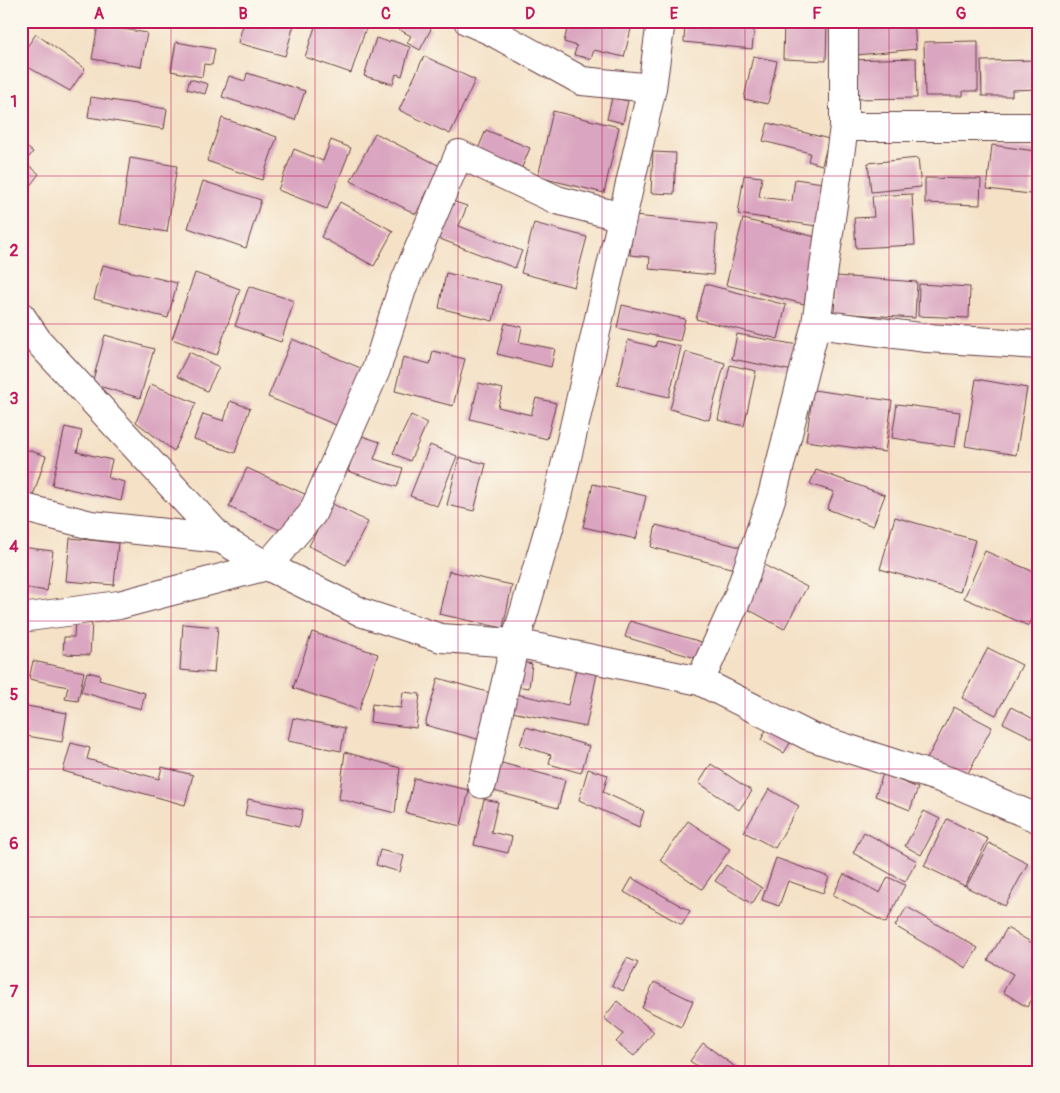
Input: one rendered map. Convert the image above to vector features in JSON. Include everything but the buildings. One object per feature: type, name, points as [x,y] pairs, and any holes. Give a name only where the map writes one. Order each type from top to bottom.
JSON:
[{"type":"street","points":[[468,21],[491,31],[582,81],[652,88]]},
{"type":"street","points":[[482,784],[515,643],[557,501],[652,88],[661,21]]},
{"type":"street","points":[[700,681],[738,596],[772,496],[816,324],[844,127],[844,21]]},
{"type":"street","points":[[844,127],[1039,127]]},
{"type":"street","points":[[21,618],[119,605],[267,566],[312,514],[376,370],[403,286],[459,154],[557,200],[622,217]]},
{"type":"street","points":[[21,316],[38,341],[221,539],[267,566],[363,613],[442,638],[515,643],[700,681],[809,736],[952,782],[1039,819]]},
{"type":"street","points":[[816,324],[927,338],[1039,345]]},
{"type":"street","points":[[21,508],[91,525],[221,539]]}]
